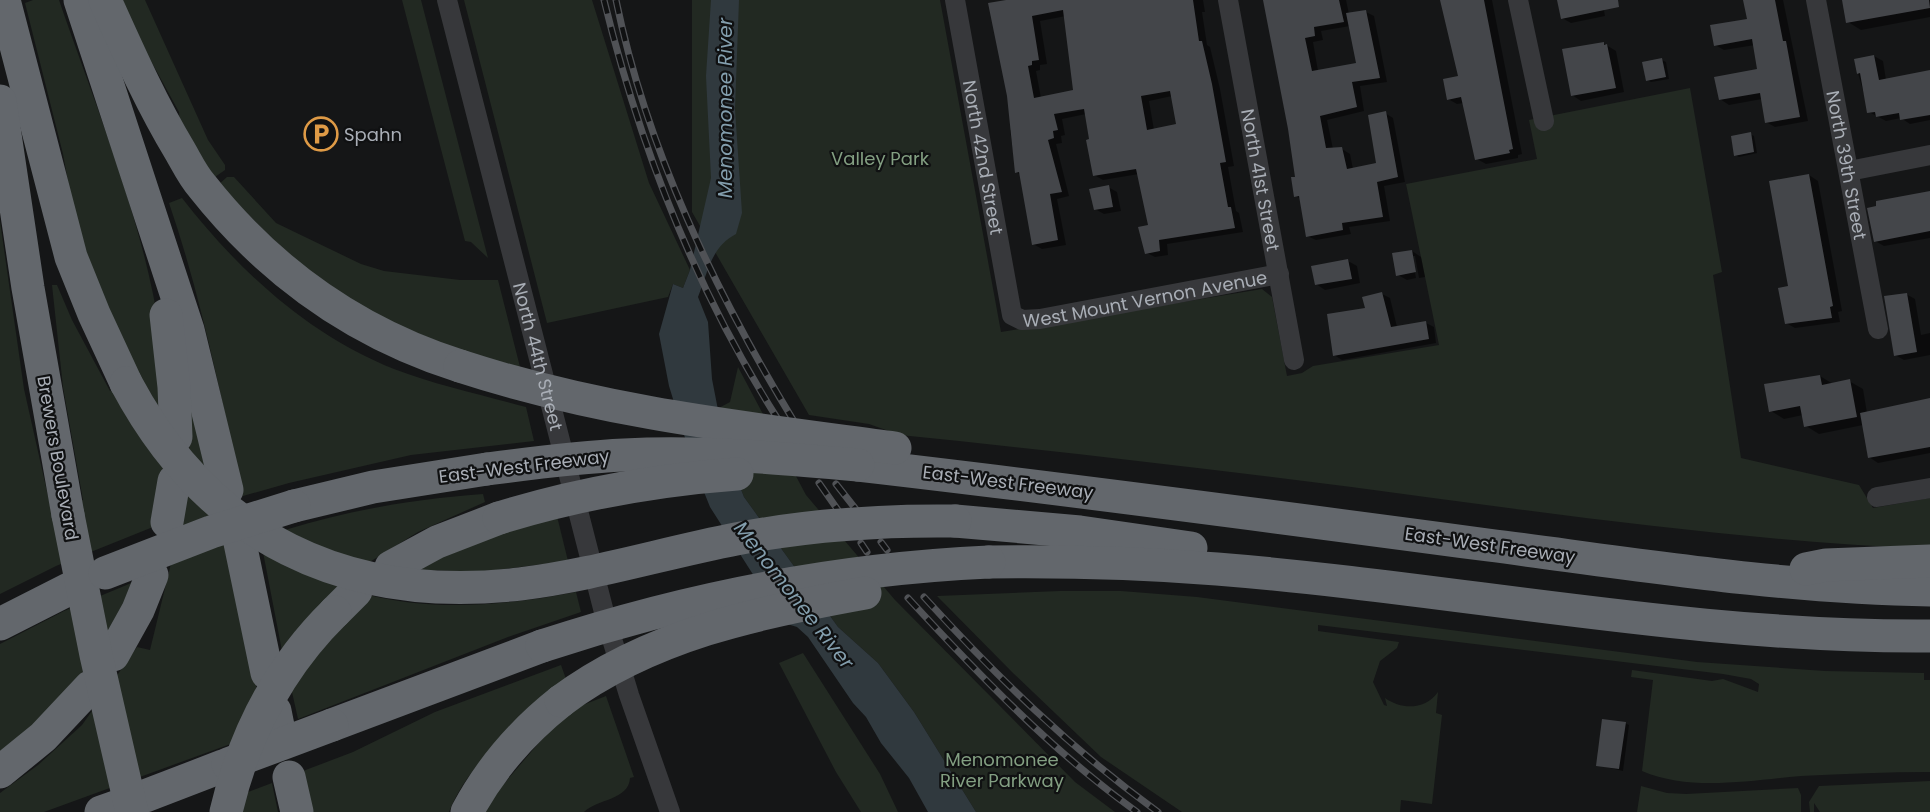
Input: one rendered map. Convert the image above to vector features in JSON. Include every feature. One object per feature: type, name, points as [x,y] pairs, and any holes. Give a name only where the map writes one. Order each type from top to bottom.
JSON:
[{"type":"highway","points":[[4,0],[62,225],[82,288],[126,383],[156,434],[185,471],[213,498],[270,538],[313,560],[352,574],[390,583],[429,588],[519,584],[598,570],[778,532],[864,523],[955,521],[1080,532],[1206,550],[1275,576]]},
{"type":"highway","points":[[81,0],[164,263],[188,330],[227,490]]},
{"type":"highway","points":[[105,0],[161,120],[201,185],[265,255],[305,288],[350,319],[401,345],[527,387],[631,411],[904,459]]},
{"type":"highway","name":"Brewers Boulevard","points":[[0,101],[28,288],[68,515],[124,806]]},
{"type":"highway","points":[[164,263],[162,288],[174,387],[176,437]]},
{"type":"highway","name":"East-West Freeway","points":[[0,624],[90,580],[211,532],[294,506],[373,487],[487,469],[579,458],[668,454],[758,457],[858,465],[904,459],[1160,480],[1373,530],[1750,579],[1880,589],[1930,590]]},
{"type":"highway","points":[[391,567],[437,542],[499,518],[566,499],[638,485],[712,476],[783,473],[858,465]]},
{"type":"highway","points":[[167,522],[174,481]]},
{"type":"highway","points":[[240,543],[267,673]]},
{"type":"highway","points":[[1750,579],[1826,565],[1930,561]]},
{"type":"highway","points":[[467,812],[507,754],[537,721],[561,700],[610,668],[638,654],[701,631],[774,611],[885,589],[989,562]]},
{"type":"highway","points":[[124,806],[223,766],[542,646],[658,610],[747,590],[887,569],[989,562],[1096,562],[1219,569],[1691,625],[1795,633],[1930,636]]},
{"type":"highway","points":[[113,654],[138,610],[152,575]]},
{"type":"highway","points":[[226,812],[241,756],[265,704],[296,655],[346,602]]},
{"type":"highway","points":[[0,772],[43,737],[90,687]]},
{"type":"highway","points":[[289,777],[297,812]]},
{"type":"street","name":"North 44th Street","points":[[447,0],[605,616],[629,695],[670,812]]},
{"type":"street","name":"North 42nd Street","points":[[955,0],[1012,315]]},
{"type":"street","name":"North 41st Street","points":[[1227,0],[1294,360]]},
{"type":"street","points":[[1518,0],[1544,121]]},
{"type":"street","name":"North 39th Street","points":[[1816,0],[1878,330]]},
{"type":"street","points":[[1849,171],[1930,155]]},
{"type":"street","name":"West Mount Vernon Avenue","points":[[1012,315],[1022,320],[1040,319],[1279,274]]},
{"type":"street","points":[[1878,497],[1930,488]]},
{"type":"green space","points":[[33,0],[59,0],[126,193],[145,259],[159,326],[166,393],[165,460],[153,527],[56,566],[0,594],[0,221],[24,389],[50,505],[83,500],[63,387],[52,285],[57,285],[72,320],[110,391],[136,374],[80,247],[63,154],[25,3]]},
{"type":"green space","points":[[122,0],[145,0],[208,140],[225,165],[225,170],[212,179],[181,141],[179,112],[139,39]]},
{"type":"green space","points":[[402,0],[421,0],[488,258],[471,242],[465,241]]},
{"type":"green space","points":[[464,0],[592,0],[649,183],[690,270],[683,288],[673,284],[668,297],[547,323]]},
{"type":"green space","name":"Valley Park","points":[[692,0],[940,0],[1001,332],[1262,289],[1272,297],[1287,376],[1302,373],[1313,366],[1439,345],[1406,184],[1537,159],[1529,120],[1690,88],[1722,272],[1713,275],[1741,458],[1859,485],[1873,508],[1930,498],[1930,549],[1743,536],[1619,522],[1233,472],[900,435],[869,424],[809,415],[692,212]]},
{"type":"green space","points":[[227,177],[234,177],[276,223],[361,264],[384,271],[460,280],[498,280],[520,367],[518,374],[334,299],[218,185]]},
{"type":"green space","points":[[182,198],[251,275],[304,319],[362,355],[394,369],[443,385],[526,407],[534,441],[411,455],[243,496],[201,312],[169,203]]},
{"type":"green space","name":"Menomonee River Parkway","points":[[738,367],[806,495],[895,600],[1075,782],[1115,812],[976,812],[914,712],[878,663],[838,627],[744,497],[726,451],[717,409],[730,402]]},
{"type":"green space","points":[[183,379],[210,473],[266,731],[44,812],[0,812],[0,793],[38,765],[82,725],[137,647],[150,650],[186,502],[190,434]]},
{"type":"green space","points":[[483,494],[485,502],[418,532],[368,563],[318,546],[285,530],[382,506]]},
{"type":"green space","points":[[556,512],[568,561],[480,572],[403,569]]},
{"type":"green space","points":[[263,552],[300,572],[340,587],[282,651]]},
{"type":"green space","points":[[141,579],[80,684],[0,759],[0,644],[64,611]]},
{"type":"green space","points":[[1121,591],[1197,597],[1697,662],[1825,671],[1924,673],[1924,680],[1930,680],[1930,772],[1801,776],[1721,783],[1680,781],[1661,777],[1642,771],[1653,680],[1631,677],[1632,670],[1712,681],[1723,679],[1758,692],[1759,684],[1751,679],[1723,674],[1318,625],[1318,631],[1399,642],[1397,648],[1380,661],[1373,682],[1384,705],[1387,706],[1385,698],[1399,705],[1420,705],[1433,698],[1438,692],[1436,713],[1442,715],[1432,804],[1401,800],[1400,812],[1182,812],[1101,757],[937,596]]},
{"type":"green space","points":[[576,592],[581,612],[508,637],[298,719],[290,683],[369,595],[420,604],[472,605]]},
{"type":"green space","points":[[803,653],[880,774],[898,812],[861,812],[836,772],[779,663]]},
{"type":"green space","points":[[561,665],[566,679],[516,724],[484,757],[458,792],[449,812],[313,812],[303,771],[353,752],[435,712]]},
{"type":"green space","points":[[606,696],[634,777],[630,778],[624,791],[584,812],[480,812],[565,712]]},
{"type":"green space","points":[[1930,781],[1930,812],[1820,812],[1814,803],[1814,812],[1810,812],[1809,802],[1819,786]]},
{"type":"green space","points":[[272,783],[278,812],[239,812],[243,794]]},
{"type":"green space","points":[[1641,786],[1667,793],[1686,794],[1798,788],[1801,795],[1801,812],[1637,812]]},
{"type":"water","name":"Menomonee River","points":[[711,0],[739,0],[735,109],[742,213],[736,234],[721,246],[711,261],[698,297],[708,322],[712,379],[726,451],[744,497],[838,627],[878,663],[914,712],[976,812],[928,812],[909,778],[881,743],[866,717],[853,703],[808,637],[797,627],[784,623],[710,507],[694,467],[669,386],[659,334],[673,284],[683,288],[690,270],[711,178],[706,76]]},
{"type":"building","points":[[1006,0],[1193,0],[1199,41],[1202,41],[1212,84],[1226,162],[1220,163],[1228,207],[1231,207],[1235,228],[1159,240],[1160,251],[1145,254],[1138,227],[1148,225],[1136,169],[1093,176],[1086,140],[1089,139],[1084,109],[1054,114],[1058,130],[1053,131],[1054,138],[1048,140],[1062,192],[1050,194],[1058,240],[1032,245],[1019,172],[1015,173],[1007,96],[988,3]],"holes":[[[1063,10],[1073,90],[1034,98],[1028,66],[1032,65],[1032,61],[1039,60],[1032,16]],[[1170,91],[1176,124],[1147,130],[1141,96]]]},
{"type":"building","points":[[1263,0],[1339,0],[1344,22],[1314,27],[1315,36],[1305,38],[1312,71],[1356,63],[1346,13],[1366,10],[1380,78],[1352,82],[1357,107],[1320,116],[1326,148],[1342,147],[1347,169],[1376,163],[1368,115],[1386,111],[1398,177],[1377,182],[1383,217],[1342,223],[1343,230],[1306,237],[1299,196],[1294,197],[1291,177],[1295,177],[1288,129]]},
{"type":"building","points":[[1440,0],[1484,0],[1513,149],[1509,150],[1510,153],[1475,160],[1461,97],[1447,100],[1443,79],[1458,76]]},
{"type":"building","points":[[1557,0],[1618,0],[1619,7],[1561,19]]},
{"type":"building","points":[[1743,0],[1775,0],[1783,41],[1786,41],[1800,117],[1765,123],[1760,93],[1719,100],[1714,77],[1757,69],[1752,39],[1714,46],[1710,25],[1747,19]]},
{"type":"building","points":[[1842,0],[1929,0],[1930,8],[1846,23]]},
{"type":"building","points":[[1604,42],[1604,45],[1607,44],[1616,88],[1571,96],[1562,49]]},
{"type":"building","points":[[1874,55],[1879,80],[1930,70],[1930,115],[1900,120],[1899,113],[1876,117],[1875,112],[1867,113],[1860,73],[1857,74],[1854,59]]},
{"type":"building","points":[[1662,58],[1666,77],[1646,81],[1642,62]]},
{"type":"building","points":[[1751,132],[1754,152],[1734,156],[1731,136]]},
{"type":"building","points":[[1809,174],[1833,306],[1830,307],[1832,318],[1785,324],[1778,288],[1788,286],[1769,181]]},
{"type":"building","points":[[1109,185],[1113,207],[1094,210],[1089,189]]},
{"type":"building","points":[[1930,191],[1930,231],[1874,242],[1867,208],[1876,206],[1876,201]]},
{"type":"building","points":[[1412,250],[1416,272],[1396,276],[1392,253]]},
{"type":"building","points":[[1348,259],[1352,279],[1315,285],[1311,266]]},
{"type":"building","points":[[1382,292],[1391,327],[1426,321],[1429,339],[1333,356],[1327,314],[1365,308],[1362,297]]},
{"type":"building","points":[[1907,293],[1917,352],[1894,356],[1884,296]]},
{"type":"building","points":[[1820,375],[1822,385],[1850,379],[1857,417],[1804,427],[1800,406],[1769,412],[1764,384]]},
{"type":"building","points":[[1930,398],[1930,447],[1868,458],[1860,413]]},
{"type":"building","points":[[1602,719],[1626,722],[1619,769],[1596,766]]},
{"type":"railway","points":[[604,0],[635,110],[674,218],[722,322],[779,421]]},
{"type":"railway","points":[[616,0],[629,56],[665,166],[712,272],[766,374],[795,423]]},
{"type":"railway","points":[[819,483],[840,513]]},
{"type":"railway","points":[[836,484],[858,512]]},
{"type":"railway","points":[[881,542],[887,550]]},
{"type":"railway","points":[[861,543],[867,552]]},
{"type":"railway","points":[[924,597],[1035,710],[1095,763],[1158,812]]},
{"type":"railway","points":[[908,598],[1017,711],[1075,764],[1137,812]]},
{"type":"place","name":"Spahn","points":[[321,134]]}]
